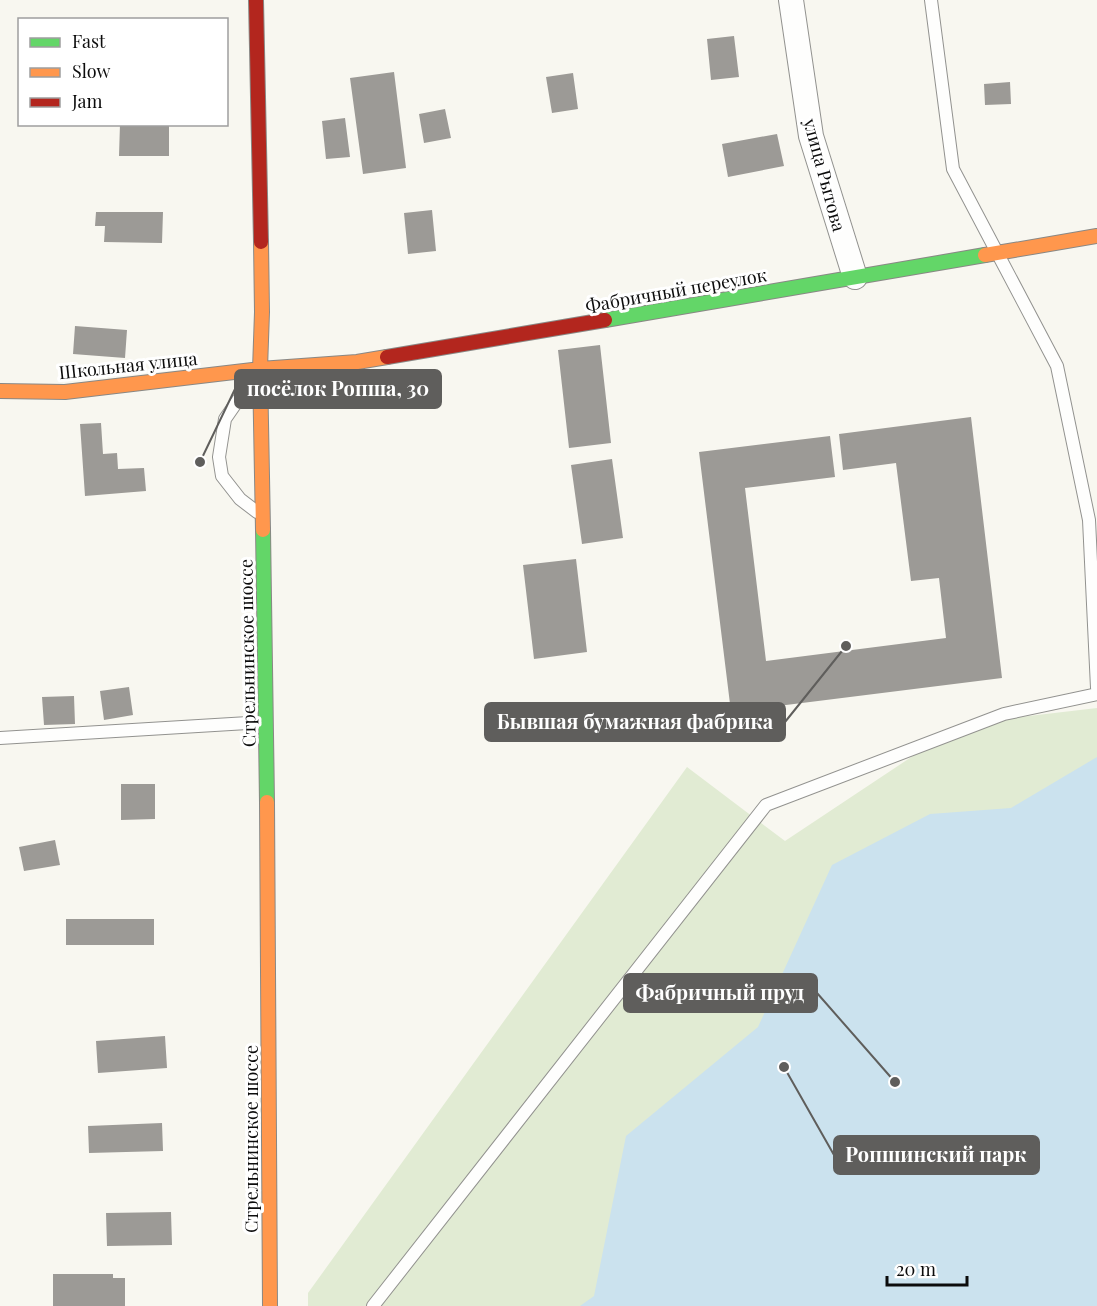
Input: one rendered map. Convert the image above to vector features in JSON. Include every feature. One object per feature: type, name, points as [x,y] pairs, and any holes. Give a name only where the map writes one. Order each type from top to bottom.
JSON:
[{"type":"main road","name":"Стрельнинское шоссе","points":[[256,0],[262,312],[260,369],[266,722],[270,1306]]},
{"type":"main road","name":"Фабричный переулок","points":[[260,369],[357,362],[1097,236]]},
{"type":"main road","name":"Школьная улица","points":[[0,390],[65,392],[260,369]]},
{"type":"street","name":"улица Рытова","points":[[792,0],[811,136],[855,277]]},
{"type":"lane","points":[[931,0],[953,169],[1057,366],[1089,520],[1097,688]]},
{"type":"lane","points":[[260,369],[225,418],[219,457],[222,476],[240,499],[263,517]]},
{"type":"lane","points":[[373,1306],[766,805],[1004,714],[1097,694]]},
{"type":"lane","points":[[0,738],[266,722]]},
{"type":"green space","points":[[1097,708],[1097,1306],[308,1306],[308,1293],[687,767],[785,841],[961,724]]},
{"type":"water","points":[[1097,757],[1097,1306],[580,1306],[594,1296],[626,1136],[758,1027],[832,865],[930,814],[1011,808]]},
{"type":"building","points":[[734,36],[739,77],[711,80],[707,39]]},
{"type":"building","points":[[394,72],[406,168],[363,174],[350,78]]},
{"type":"building","points":[[573,73],[578,109],[552,113],[546,77]]},
{"type":"building","points":[[1010,82],[1011,104],[985,105],[984,84]]},
{"type":"building","points":[[445,109],[451,138],[424,143],[419,114]]},
{"type":"building","points":[[345,118],[350,157],[326,159],[322,121]]},
{"type":"building","points":[[120,126],[169,126],[169,156],[119,156]]},
{"type":"building","points":[[777,134],[784,166],[728,177],[722,144]]},
{"type":"building","points":[[432,210],[436,251],[408,254],[404,213]]},
{"type":"building","points":[[96,212],[163,212],[162,243],[104,242],[105,226],[95,226]]},
{"type":"building","points":[[75,326],[127,330],[125,358],[73,354]]},
{"type":"building","points":[[600,345],[611,443],[569,448],[558,350]]},
{"type":"building","points":[[971,417],[1002,678],[731,712],[699,452],[830,436],[835,477],[745,488],[766,661],[946,638],[939,578],[911,581],[896,463],[843,470],[839,434]]},
{"type":"building","points":[[101,423],[103,454],[117,453],[118,469],[144,468],[146,491],[85,496],[80,424]]},
{"type":"building","points":[[612,459],[623,538],[582,544],[571,465]]},
{"type":"building","points":[[576,559],[587,652],[534,659],[523,565]]},
{"type":"building","points":[[129,687],[133,715],[104,720],[100,691]]},
{"type":"building","points":[[74,696],[75,724],[44,725],[42,697]]},
{"type":"building","points":[[121,784],[155,784],[155,819],[121,820]]},
{"type":"building","points":[[55,840],[60,865],[24,871],[19,847]]},
{"type":"building","points":[[66,919],[154,919],[154,945],[66,945]]},
{"type":"building","points":[[165,1036],[167,1068],[98,1073],[96,1041]]},
{"type":"building","points":[[162,1123],[163,1151],[89,1153],[88,1126]]},
{"type":"building","points":[[171,1212],[172,1245],[107,1246],[106,1213]]},
{"type":"building","points":[[53,1274],[113,1274],[113,1278],[125,1278],[125,1306],[53,1306]]},
{"type":"traffic: fast","points":[[605,320],[985,255]]},
{"type":"traffic: fast","points":[[263,530],[267,802]]},
{"type":"traffic: slow","points":[[985,255],[1097,236]]},
{"type":"traffic: slow","points":[[261,242],[260,369],[263,530]]},
{"type":"traffic: slow","points":[[0,391],[65,392],[387,357]]},
{"type":"traffic: slow","points":[[267,802],[270,1306]]},
{"type":"traffic: jam","points":[[256,0],[261,242]]},
{"type":"traffic: jam","points":[[387,357],[605,320]]},
{"type":"place","name":"посёлок Ропша, 30","points":[[200,462]]},
{"type":"place","name":"Бывшая бумажная фабрика","points":[[846,646]]},
{"type":"place","name":"Ропшинский парк","points":[[784,1067]]},
{"type":"place","name":"Фабричный пруд","points":[[895,1082]]}]
